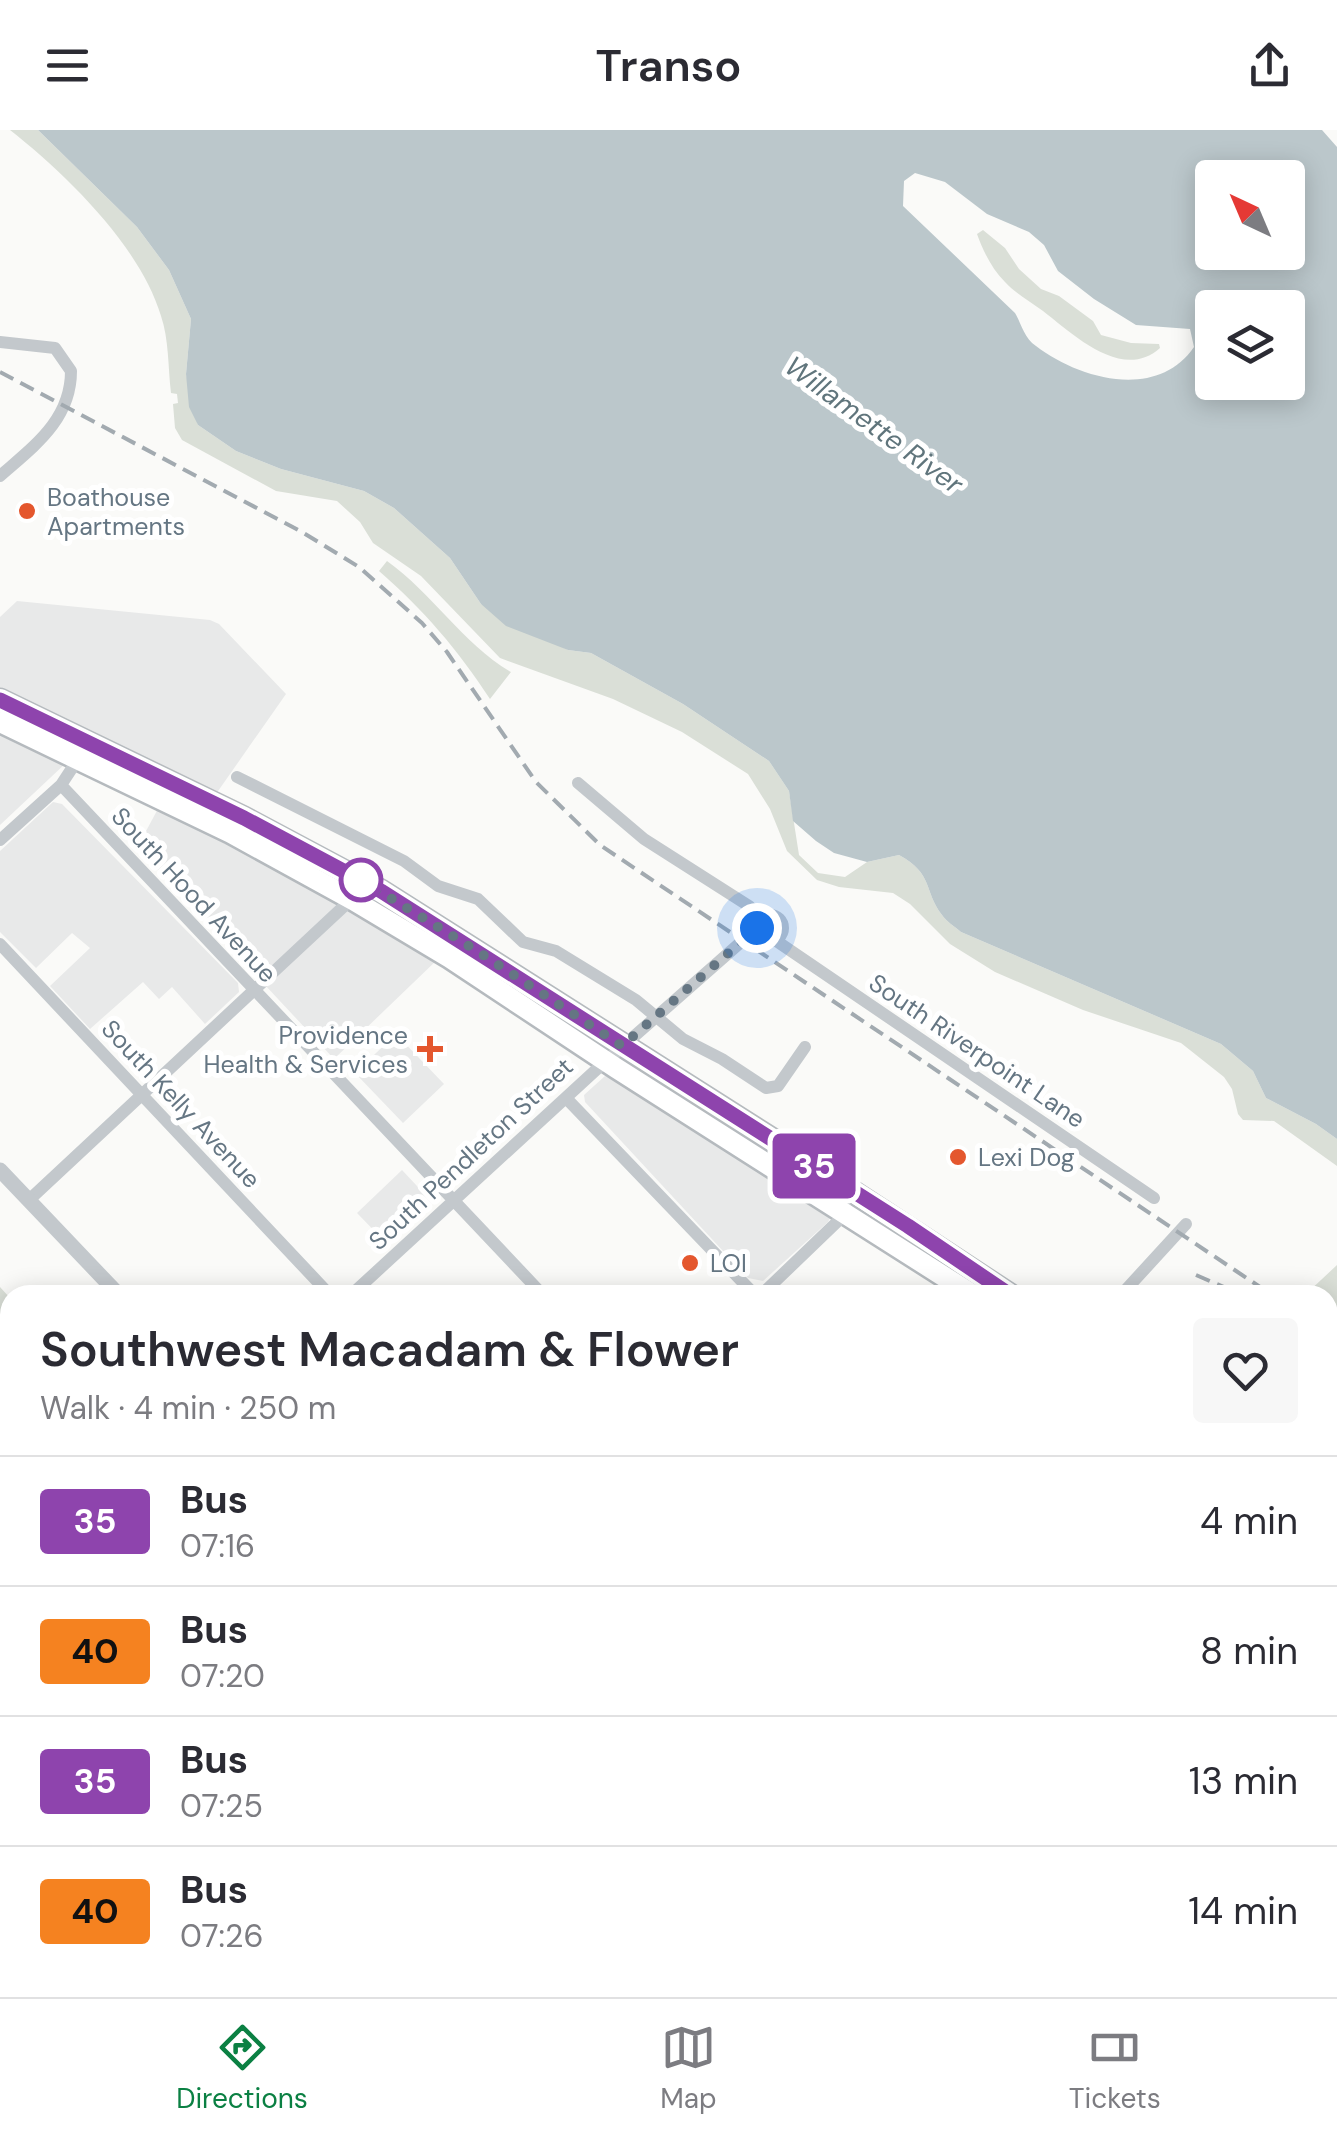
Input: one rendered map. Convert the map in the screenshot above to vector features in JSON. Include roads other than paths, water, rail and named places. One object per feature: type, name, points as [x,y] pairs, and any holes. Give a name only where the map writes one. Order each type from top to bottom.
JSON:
[{"type":"main road","points":[[0,700],[82,751],[231,833],[474,949],[849,1201],[960,1285]]},
{"type":"main road","points":[[0,722],[82,751]]},
{"type":"main road","points":[[359,891],[450,958],[605,1061],[993,1285]]},
{"type":"street","points":[[0,342],[56,348],[71,371],[66,402],[58,420],[0,476]]},
{"type":"street","points":[[0,840],[60,785],[82,751]]},
{"type":"street","points":[[238,777],[404,861],[438,886],[478,899],[523,942],[556,950],[656,1016],[683,1039],[769,1089],[781,1083],[805,1047]]},
{"type":"street","points":[[578,783],[644,839],[749,906],[763,939],[775,940],[782,932],[781,921],[772,915],[759,924]]},
{"type":"street","name":"South Hood Avenue","points":[[60,785],[535,1285]]},
{"type":"street","points":[[28,1200],[359,891]]},
{"type":"street","name":"South Pendleton Street","points":[[362,1285],[759,924]]},
{"type":"street","name":"South Riverpoint Lane","points":[[775,940],[1154,1198]]},
{"type":"street","name":"South Kelly Avenue","points":[[0,944],[321,1285]]},
{"type":"street","points":[[566,1098],[748,1285]]},
{"type":"street","points":[[0,1170],[109,1285]]},
{"type":"street","points":[[769,1285],[837,1222],[849,1201]]},
{"type":"street","points":[[1130,1285],[1186,1224]]},
{"type":"water","name":"Willamette River","points":[[38,130],[1322,130],[1337,147],[1337,1139],[1266,1098],[1253,1071],[1221,1044],[961,932],[942,915],[918,869],[899,855],[867,862],[834,853],[816,841],[793,821],[789,791],[769,761],[683,704],[591,653],[568,650],[506,626],[481,604],[450,558],[394,508],[364,491],[281,469],[236,451],[198,425],[189,407],[186,374],[191,319],[169,270],[137,227]],"holes":[[[915,173],[945,182],[987,214],[1029,232],[1044,245],[1058,271],[1136,325],[1190,329],[1194,347],[1178,364],[1139,379],[1095,375],[1054,358],[1032,343],[1015,313],[903,206],[904,181]]]},
{"type":"railway","points":[[0,372],[302,532],[359,567],[422,623],[447,652],[536,782],[600,845],[1257,1285]]},
{"type":"railway","points":[[1196,1275],[1219,1285]]},
{"type":"place","name":"Boathouse Apartments","points":[[27,511]]},
{"type":"place","name":"Providence Health & Services","points":[[430,1049]]},
{"type":"place","name":"Lexi Dog","points":[[958,1157]]},
{"type":"place","name":"LOI","points":[[690,1263]]}]
